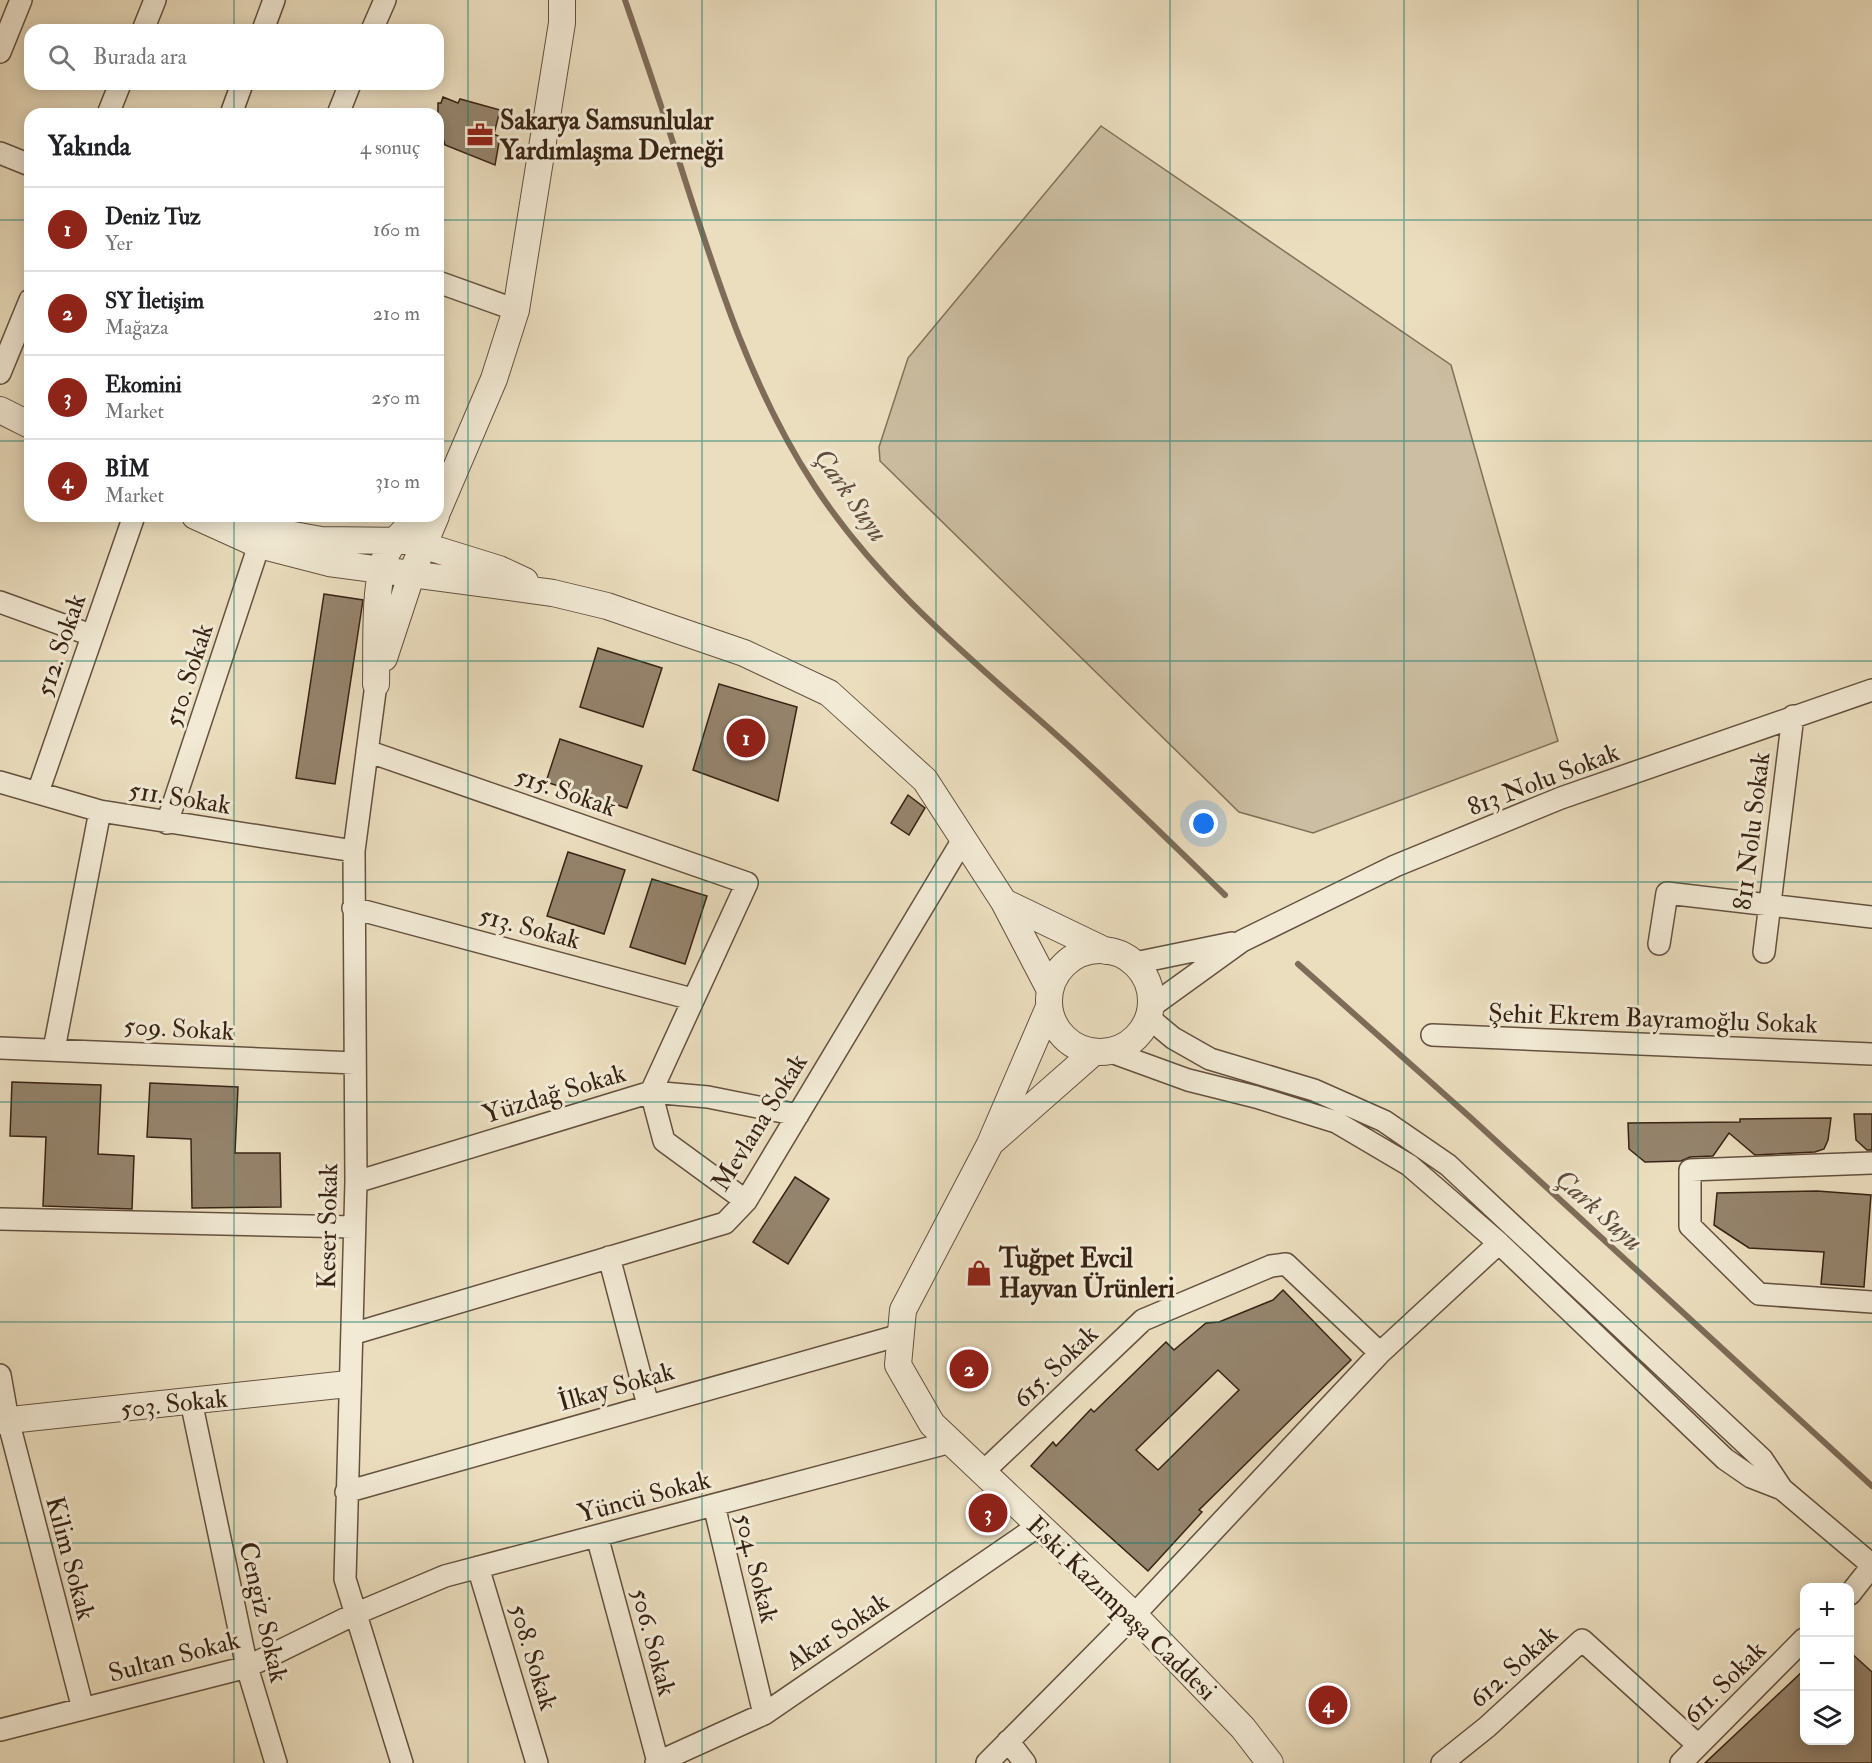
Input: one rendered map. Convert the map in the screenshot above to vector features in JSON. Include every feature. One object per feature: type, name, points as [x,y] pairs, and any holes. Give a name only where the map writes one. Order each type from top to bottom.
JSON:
[{"type":"street","points":[[0,52],[21,0]]},
{"type":"street","points":[[145,24],[155,0]]},
{"type":"street","points":[[265,24],[274,0]]},
{"type":"street","points":[[375,24],[385,0]]},
{"type":"street","points":[[444,496],[494,379],[516,310],[538,187],[562,23],[562,0]]},
{"type":"street","points":[[110,108],[118,90]]},
{"type":"street","points":[[233,108],[240,90]]},
{"type":"street","points":[[340,108],[348,90]]},
{"type":"street","points":[[0,153],[24,163]]},
{"type":"street","points":[[444,284],[516,310]]},
{"type":"street","points":[[0,373],[24,315]]},
{"type":"street","points":[[444,458],[482,378],[506,336]]},
{"type":"street","points":[[0,410],[24,422]]},
{"type":"street","name":"512. Sokak","points":[[38,792],[132,522]]},
{"type":"street","points":[[208,522],[259,545],[329,563],[411,576],[553,593],[607,606],[744,653],[829,693],[925,780],[1004,902],[1050,998],[1054,1023],[1064,1037],[1078,1047],[1102,1052],[1188,1080],[1336,1122],[1410,1165],[1499,1243],[1725,1459],[1751,1477],[1782,1489]]},
{"type":"street","points":[[250,522],[288,534],[321,540],[395,541],[424,546],[498,569],[553,593]]},
{"type":"street","points":[[376,684],[377,624],[387,553],[413,522]]},
{"type":"street","points":[[376,684],[411,576],[434,522]]},
{"type":"street","name":"510. Sokak","points":[[167,823],[259,545]]},
{"type":"street","points":[[0,602],[91,635]]},
{"type":"street","name":"Keser Sokak","points":[[376,684],[354,851],[357,1182],[348,1384],[345,1579],[402,1763]]},
{"type":"street","name":"813 Nolu Sokak","points":[[1242,941],[1310,906],[1428,852],[1561,798],[1872,690]]},
{"type":"street","name":"811 Nolu Sokak","points":[[1764,952],[1793,716]]},
{"type":"street","name":"515. Sokak","points":[[367,751],[747,883]]},
{"type":"street","name":"511. Sokak","points":[[0,782],[100,811],[354,851]]},
{"type":"street","points":[[54,1049],[100,811]]},
{"type":"street","name":"Mevlana Sokak","points":[[352,1334],[725,1223],[746,1201],[964,838]]},
{"type":"street","name":"Yüzdağ Sokak","points":[[357,1182],[651,1092],[747,883]]},
{"type":"street","points":[[1659,944],[1667,893],[1872,917]]},
{"type":"street","points":[[1004,902],[1107,951],[1122,955],[1135,963],[1145,975],[1150,990],[1150,1012],[1141,1033],[1127,1045],[1102,1052]]},
{"type":"street","name":"513. Sokak","points":[[354,908],[692,999]]},
{"type":"street","points":[[1135,963],[1242,941]]},
{"type":"street","points":[[1150,1012],[1242,941]]},
{"type":"street","points":[[1050,998],[1056,976],[1071,960],[1092,951],[1107,951]]},
{"type":"street","name":"Eski Kazımpaşa Caddesi","points":[[1050,998],[990,1144],[903,1310],[898,1365],[932,1424],[1134,1615],[1243,1728],[1270,1763]]},
{"type":"street","points":[[1150,1012],[1173,1038],[1210,1059],[1314,1090],[1384,1121],[1448,1165],[1762,1459],[1782,1489],[1872,1566],[1854,1589]]},
{"type":"street","name":"Şehit Ekrem Bayramoğlu Sokak","points":[[1432,1035],[1872,1054]]},
{"type":"street","name":"509. Sokak","points":[[0,1048],[355,1063]]},
{"type":"street","name":"Eski Kazımpaşa Caddesi","points":[[990,1144],[1102,1052]]},
{"type":"street","points":[[746,1201],[664,1141],[651,1092],[708,1097],[798,1115]]},
{"type":"street","points":[[1872,1163],[1690,1170],[1690,1226],[1759,1294],[1872,1302]]},
{"type":"street","points":[[0,1219],[354,1227]]},
{"type":"street","points":[[987,1763],[1134,1615],[1380,1353],[1499,1243]]},
{"type":"street","points":[[609,1257],[648,1405]]},
{"type":"street","name":"615. Sokak","points":[[982,1473],[1143,1320],[1271,1266],[1286,1264],[1380,1353]]},
{"type":"street","name":"İlkay Sokak","points":[[346,1492],[900,1335]]},
{"type":"street","name":"Kilim Sokak","points":[[0,1375],[4,1420],[83,1709]]},
{"type":"street","name":"503. Sokak","points":[[4,1420],[348,1384]]},
{"type":"street","name":"Cengiz Sokak","points":[[190,1401],[246,1667],[276,1763]]},
{"type":"street","name":"Yüncü Sokak","points":[[356,1614],[445,1576],[951,1442]]},
{"type":"street","name":"504. Sokak","points":[[714,1505],[764,1714]]},
{"type":"street","name":"Akar Sokak","points":[[657,1763],[764,1714],[1038,1526]]},
{"type":"street","name":"506. Sokak","points":[[597,1536],[657,1763]]},
{"type":"street","name":"508. Sokak","points":[[478,1567],[537,1763]]},
{"type":"street","name":"Sultan Sokak","points":[[0,1730],[246,1667],[356,1614]]},
{"type":"street","name":"612. Sokak","points":[[1442,1763],[1487,1727],[1582,1640],[1698,1745]]},
{"type":"street","name":"611. Sokak","points":[[1681,1763],[1800,1643]]},
{"type":"street","points":[[1008,1741],[1025,1763]]},
{"type":"shaded area","points":[[1101,126],[1451,365],[1558,741],[1313,833],[1239,812],[880,461],[879,447],[908,358]]},
{"type":"building","points":[[443,97],[458,103],[460,99],[500,110],[494,134],[500,137],[495,165],[445,145],[444,108],[438,108],[438,103],[441,103]]},
{"type":"building","points":[[324,594],[363,600],[335,784],[296,778]]},
{"type":"building","points":[[598,648],[662,668],[643,727],[580,707]]},
{"type":"building","points":[[719,684],[797,707],[778,801],[693,770]]},
{"type":"building","points":[[560,739],[642,766],[627,808],[546,782]]},
{"type":"building","points":[[908,795],[925,808],[909,835],[891,823]]},
{"type":"building","points":[[568,852],[625,870],[604,934],[547,916]]},
{"type":"building","points":[[652,879],[707,896],[685,964],[630,947]]},
{"type":"building","points":[[12,1082],[101,1085],[98,1154],[134,1156],[132,1209],[43,1206],[46,1137],[10,1136]]},
{"type":"building","points":[[150,1083],[238,1087],[235,1153],[280,1153],[281,1207],[192,1208],[191,1139],[147,1137]]},
{"type":"building","points":[[1854,1114],[1872,1114],[1872,1150],[1867,1150],[1856,1140]]},
{"type":"building","points":[[1831,1118],[1828,1140],[1824,1149],[1815,1152],[1755,1155],[1729,1133],[1713,1156],[1690,1157],[1681,1161],[1645,1162],[1629,1149],[1628,1123]]},
{"type":"building","points":[[795,1177],[829,1199],[788,1264],[753,1242]]},
{"type":"building","points":[[1817,1191],[1871,1195],[1864,1287],[1821,1284],[1824,1252],[1749,1248],[1714,1225],[1717,1193]]},
{"type":"building","points":[[1283,1290],[1351,1360],[1199,1510],[1202,1512],[1148,1571],[1031,1466],[1053,1442],[1056,1446],[1091,1409],[1094,1412],[1166,1342],[1174,1350],[1206,1323],[1219,1322],[1273,1300]],"holes":[[[1218,1370],[1239,1390],[1158,1470],[1136,1450]]]},
{"type":"building","points":[[1854,1656],[1872,1672],[1872,1763],[1705,1763],[1800,1674],[1800,1745],[1854,1745]]},
{"type":"waterway","name":"Çark Suyu","points":[[625,0],[735,326],[770,408],[814,485],[866,554],[924,616],[1096,771],[1225,895]]},
{"type":"waterway","name":"Çark Suyu","points":[[1298,964],[1471,1118],[1872,1486]]},
{"type":"place","name":"Sakarya Samsunlular Yardımlaşma Derneği","points":[[480,135]]},
{"type":"place","name":"Deniz Tuz","points":[[746,738]]},
{"type":"place","name":"Tuğpet Evcil Hayvan Ürünleri","points":[[979,1273]]},
{"type":"place","name":"SY İletişim","points":[[969,1369]]},
{"type":"place","name":"Ekomini","points":[[988,1513]]},
{"type":"place","name":"BİM","points":[[1328,1705]]}]
